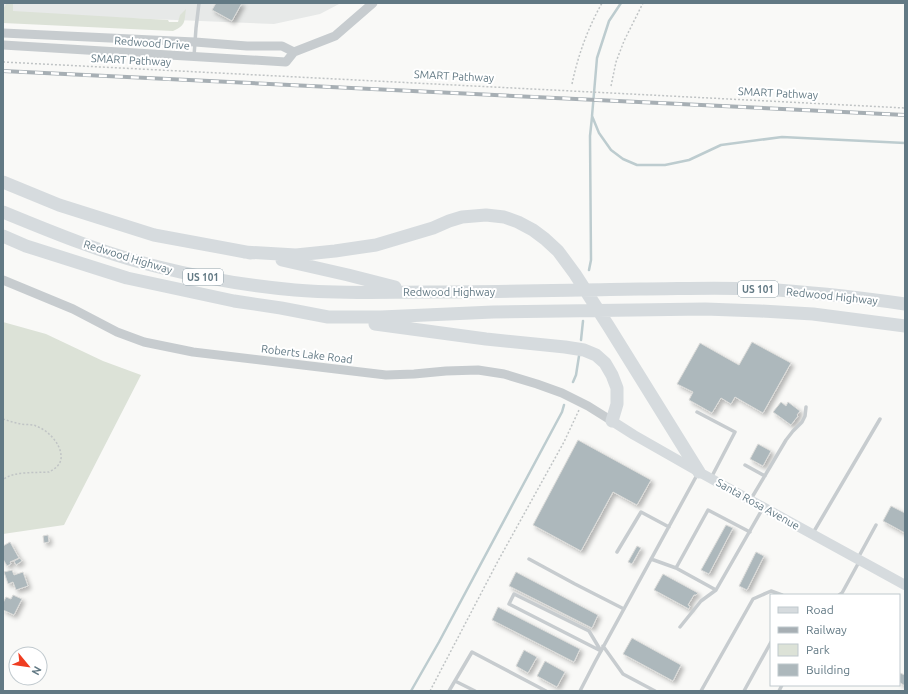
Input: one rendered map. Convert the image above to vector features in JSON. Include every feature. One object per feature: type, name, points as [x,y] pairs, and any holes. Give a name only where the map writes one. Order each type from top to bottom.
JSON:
[{"type":"highway","points":[[3,182],[59,205],[154,235],[244,252],[348,275],[412,292]]},
{"type":"highway","name":"Redwood Highway","points":[[3,212],[60,235],[124,257],[159,267],[228,282],[296,290],[334,292],[412,292],[701,288],[753,289],[850,296],[905,304]]},
{"type":"highway","points":[[244,252],[296,255],[335,252],[376,245],[426,230],[462,217],[486,215],[504,217],[518,222],[533,230],[545,239],[558,251],[575,274],[609,326],[699,472]]},
{"type":"highway","name":"Redwood Highway","points":[[3,236],[26,246],[126,278],[234,301],[328,317],[381,317],[493,312],[705,309],[813,314],[905,326]]},
{"type":"highway","points":[[328,317],[495,340],[584,350],[596,356],[605,364],[612,375],[617,388],[617,404],[612,421]]},
{"type":"main road","name":"Santa Rosa Avenue","points":[[612,421],[699,472],[905,585]]},
{"type":"street","name":"Redwood Drive","points":[[3,45],[286,62],[294,52],[335,36],[373,3]]},
{"type":"street","name":"Redwood Drive","points":[[3,33],[195,42],[247,46],[282,46],[294,52]]},
{"type":"street","name":"Roberts Lake Road","points":[[3,280],[73,309],[117,332],[144,342],[193,352],[386,375],[478,370],[504,374],[562,393],[612,421]]},
{"type":"lane","points":[[194,57],[199,3]]},
{"type":"lane","points":[[751,500],[786,440],[802,422],[806,407]]},
{"type":"lane","points":[[697,412],[735,432],[711,478]]},
{"type":"lane","points":[[812,534],[880,419]]},
{"type":"lane","points":[[745,465],[765,476]]},
{"type":"lane","points":[[580,691],[603,646],[699,472]]},
{"type":"lane","points":[[680,627],[700,601],[716,590],[764,508]]},
{"type":"lane","points":[[676,568],[708,510],[750,532]]},
{"type":"lane","points":[[617,552],[641,512],[669,526]]},
{"type":"lane","points":[[840,594],[876,525]]},
{"type":"lane","points":[[529,559],[624,609]]},
{"type":"lane","points":[[651,559],[676,568],[716,590]]},
{"type":"lane","points":[[701,691],[753,599],[771,591],[779,594]]},
{"type":"lane","points":[[514,594],[589,631],[601,651],[509,604],[514,594]]},
{"type":"lane","points":[[744,691],[770,644]]},
{"type":"lane","points":[[603,646],[623,674],[655,691]]},
{"type":"lane","points":[[449,691],[472,652],[546,691]]},
{"type":"lane","points":[[455,681],[475,691]]},
{"type":"path","points":[[572,84],[581,48],[602,3]]},
{"type":"path","points":[[611,86],[616,62],[624,41],[643,3]]},
{"type":"path","name":"SMART Pathway","points":[[3,62],[905,108]]},
{"type":"path","points":[[430,691],[498,561],[585,405]]},
{"type":"path","points":[[3,419],[20,424],[38,426],[52,437],[61,449],[62,455],[61,460],[54,470],[49,472],[14,474],[7,476],[3,480]]},
{"type":"shaded area","points":[[3,3],[341,3],[320,14],[274,24],[3,13]]},
{"type":"green space","points":[[7,3],[13,4],[13,11],[168,20],[169,22],[178,22],[180,15],[186,9],[184,23],[173,31],[3,23],[3,9]]},
{"type":"green space","points":[[3,322],[46,334],[103,361],[141,375],[64,525],[3,534]]},
{"type":"building","points":[[216,3],[242,3],[232,21],[212,10]]},
{"type":"building","points":[[752,342],[791,363],[763,413],[735,397],[731,404],[721,398],[712,413],[689,400],[693,392],[677,384],[700,343],[739,365]]},
{"type":"building","points":[[781,402],[786,406],[788,402],[800,411],[791,425],[773,412]]},
{"type":"building","points":[[578,440],[651,480],[637,505],[613,492],[581,551],[533,525]]},
{"type":"building","points":[[758,444],[771,451],[763,466],[750,459]]},
{"type":"building","points":[[891,506],[905,513],[905,533],[883,521]]},
{"type":"building","points":[[726,525],[733,528],[709,574],[701,570]]},
{"type":"building","points":[[48,535],[49,542],[44,543],[43,536]]},
{"type":"building","points":[[10,542],[19,558],[10,562],[11,564],[7,566],[3,559],[3,546]]},
{"type":"building","points":[[637,546],[641,548],[632,564],[628,562]]},
{"type":"building","points":[[756,552],[764,556],[747,590],[739,586]]},
{"type":"building","points":[[20,558],[22,561],[16,565],[14,561]]},
{"type":"building","points":[[12,570],[14,575],[23,572],[28,586],[16,590],[13,582],[8,584],[4,572]]},
{"type":"building","points":[[516,572],[598,615],[592,628],[509,586]]},
{"type":"building","points":[[663,574],[698,593],[694,595],[688,605],[690,606],[689,609],[654,590]]},
{"type":"building","points":[[13,595],[22,599],[14,615],[3,610],[3,603],[6,597],[11,599]]},
{"type":"building","points":[[498,607],[580,649],[574,662],[492,620]]},
{"type":"building","points":[[632,638],[681,665],[673,681],[623,654]]},
{"type":"building","points":[[524,650],[537,657],[528,673],[516,666]]},
{"type":"building","points":[[545,661],[565,672],[557,687],[537,676]]},
{"type":"building","points":[[900,673],[905,675],[905,686],[900,683]]},
{"type":"waterway","points":[[621,3],[609,21],[597,58],[592,116],[599,133],[611,150],[623,159],[637,165],[665,165],[689,160],[721,145],[782,137],[905,143]]},
{"type":"waterway","points":[[589,270],[591,260],[590,136],[592,117]]},
{"type":"waterway","points":[[581,340],[583,321]]},
{"type":"waterway","points":[[573,382],[576,375],[579,356]]},
{"type":"waterway","points":[[411,691],[439,642],[562,412],[564,405]]},
{"type":"railway","points":[[3,71],[905,115]]}]
